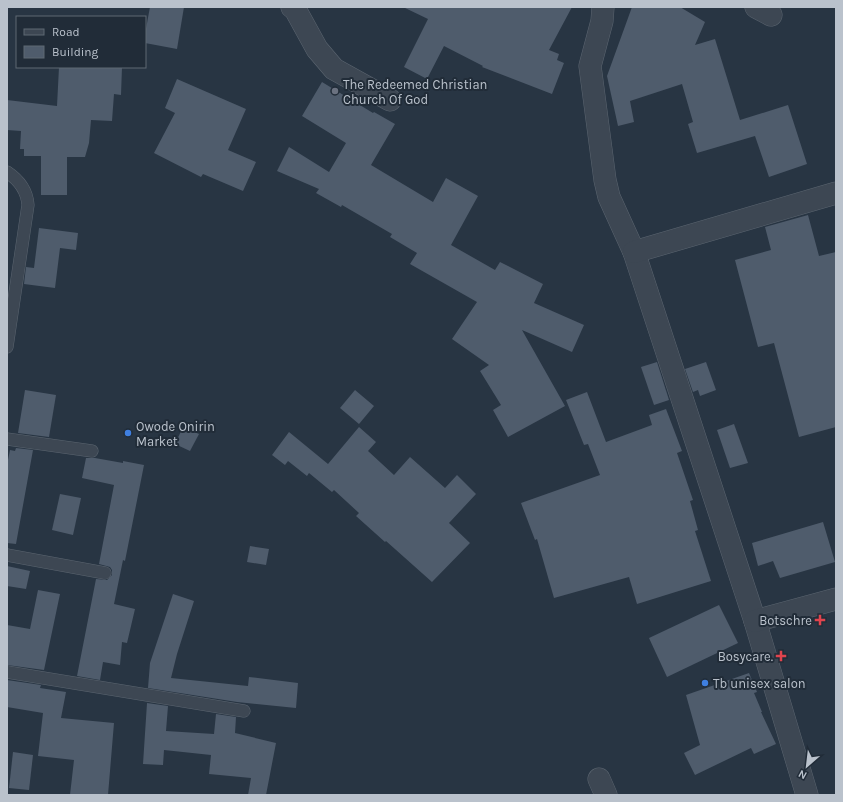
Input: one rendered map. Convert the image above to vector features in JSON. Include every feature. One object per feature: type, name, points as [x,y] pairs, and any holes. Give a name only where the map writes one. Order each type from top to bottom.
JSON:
[{"type":"street","points":[[292,7],[295,9],[318,49],[334,69],[390,100]]},
{"type":"street","points":[[603,7],[602,21],[590,66],[605,180],[609,197],[634,252],[755,621],[807,795]]},
{"type":"street","points":[[634,252],[836,193]]},
{"type":"street","points":[[755,621],[836,600]]},
{"type":"lane","points":[[7,172],[22,184],[27,197],[28,205],[7,347]]},
{"type":"lane","points":[[7,439],[92,451]]},
{"type":"lane","points":[[7,555],[104,573]]},
{"type":"lane","points":[[7,672],[244,711]]},
{"type":"building","points":[[150,7],[184,7],[177,49],[146,43],[146,29]]},
{"type":"building","points":[[403,7],[572,7],[549,50],[559,54],[557,60],[564,63],[552,94],[482,67],[483,66],[444,46],[427,79],[404,67],[428,19]]},
{"type":"building","points":[[632,7],[680,7],[705,22],[695,45],[715,39],[740,120],[788,105],[807,164],[769,177],[755,136],[697,153],[688,124],[693,122],[682,84],[630,101],[634,122],[618,126],[607,76]]},
{"type":"building","points":[[59,68],[122,68],[121,95],[114,94],[112,121],[91,120],[89,143],[85,157],[67,157],[67,195],[41,195],[41,156],[24,156],[24,149],[20,149],[21,131],[7,130],[7,100],[57,106]]},
{"type":"building","points":[[177,79],[246,109],[228,150],[256,162],[243,191],[203,174],[201,177],[154,153],[175,113],[165,108]]},
{"type":"building","points":[[322,82],[373,113],[374,112],[395,124],[371,165],[433,202],[446,178],[478,196],[451,245],[495,270],[500,262],[543,284],[534,303],[584,325],[572,352],[522,330],[565,406],[508,437],[493,410],[501,405],[480,371],[489,365],[452,339],[477,302],[410,264],[417,253],[390,237],[392,234],[342,205],[341,207],[316,193],[319,189],[277,171],[289,147],[329,172],[346,143],[302,116]]},
{"type":"building","points":[[808,215],[819,256],[836,252],[836,427],[799,437],[774,343],[758,347],[735,260],[771,250],[765,227]]},
{"type":"building","points":[[39,228],[78,233],[76,250],[60,248],[55,288],[24,284],[26,267],[34,268]]},
{"type":"building","points":[[657,362],[669,400],[654,405],[641,367]]},
{"type":"building","points":[[706,362],[716,390],[700,396],[698,390],[693,392],[685,369]]},
{"type":"building","points":[[25,390],[56,395],[49,437],[18,433]]},
{"type":"building","points":[[355,390],[374,406],[359,424],[340,408]]},
{"type":"building","points":[[587,392],[606,442],[652,425],[649,415],[666,409],[682,451],[677,453],[693,500],[690,501],[698,530],[695,531],[711,581],[637,604],[629,577],[554,598],[537,539],[535,540],[521,503],[600,475],[588,444],[584,445],[566,400]]},
{"type":"building","points":[[734,424],[748,463],[730,468],[717,430]]},
{"type":"building","points":[[183,427],[199,434],[190,451],[175,444]]},
{"type":"building","points":[[359,427],[376,442],[368,451],[394,475],[410,457],[445,488],[457,475],[476,494],[449,523],[470,543],[432,582],[356,516],[359,513],[334,490],[332,492],[309,473],[307,476],[288,461],[285,465],[272,455],[289,432],[328,464]]},
{"type":"building","points":[[16,448],[33,450],[16,544],[7,543],[7,465],[10,450],[15,451]]},
{"type":"building","points":[[86,458],[95,458],[123,463],[123,461],[144,465],[125,561],[123,560],[114,604],[135,609],[127,643],[122,642],[120,665],[103,662],[100,680],[77,676],[96,579],[107,580],[112,575],[112,570],[110,567],[99,564],[114,485],[82,478]]},
{"type":"building","points":[[60,494],[81,498],[73,535],[52,530]]},
{"type":"building","points":[[823,522],[835,562],[780,578],[773,561],[758,566],[752,543]]},
{"type":"building","points":[[250,546],[269,549],[266,565],[247,562]]},
{"type":"building","points":[[7,566],[30,571],[26,589],[7,586]]},
{"type":"building","points":[[38,590],[60,594],[44,670],[7,665],[7,625],[30,629]]},
{"type":"building","points":[[173,594],[194,601],[171,678],[248,686],[249,677],[298,683],[296,708],[237,702],[148,688],[150,663]]},
{"type":"building","points":[[719,605],[738,643],[667,677],[649,638]]},
{"type":"building","points":[[749,673],[757,692],[754,693],[761,712],[776,744],[754,754],[751,748],[695,775],[684,753],[700,745],[686,695]]},
{"type":"building","points":[[7,680],[41,685],[40,688],[66,692],[61,718],[114,723],[108,795],[70,795],[74,760],[38,756],[43,713],[7,707]]},
{"type":"building","points":[[147,703],[168,706],[166,731],[214,734],[216,714],[236,717],[235,733],[276,743],[266,795],[248,795],[251,778],[209,774],[211,755],[164,750],[163,765],[143,764]]},
{"type":"building","points":[[13,752],[33,755],[29,790],[9,788]]},
{"type":"place","name":"The Redeemed Christian Church Of God","points":[[335,91]]},
{"type":"place","name":"Owode Onirin Market","points":[[128,433]]},
{"type":"place","name":"Botschre","points":[[820,620]]},
{"type":"place","name":"Bosycare.","points":[[781,656]]},
{"type":"place","name":"Tb unisex salon","points":[[705,683]]}]
